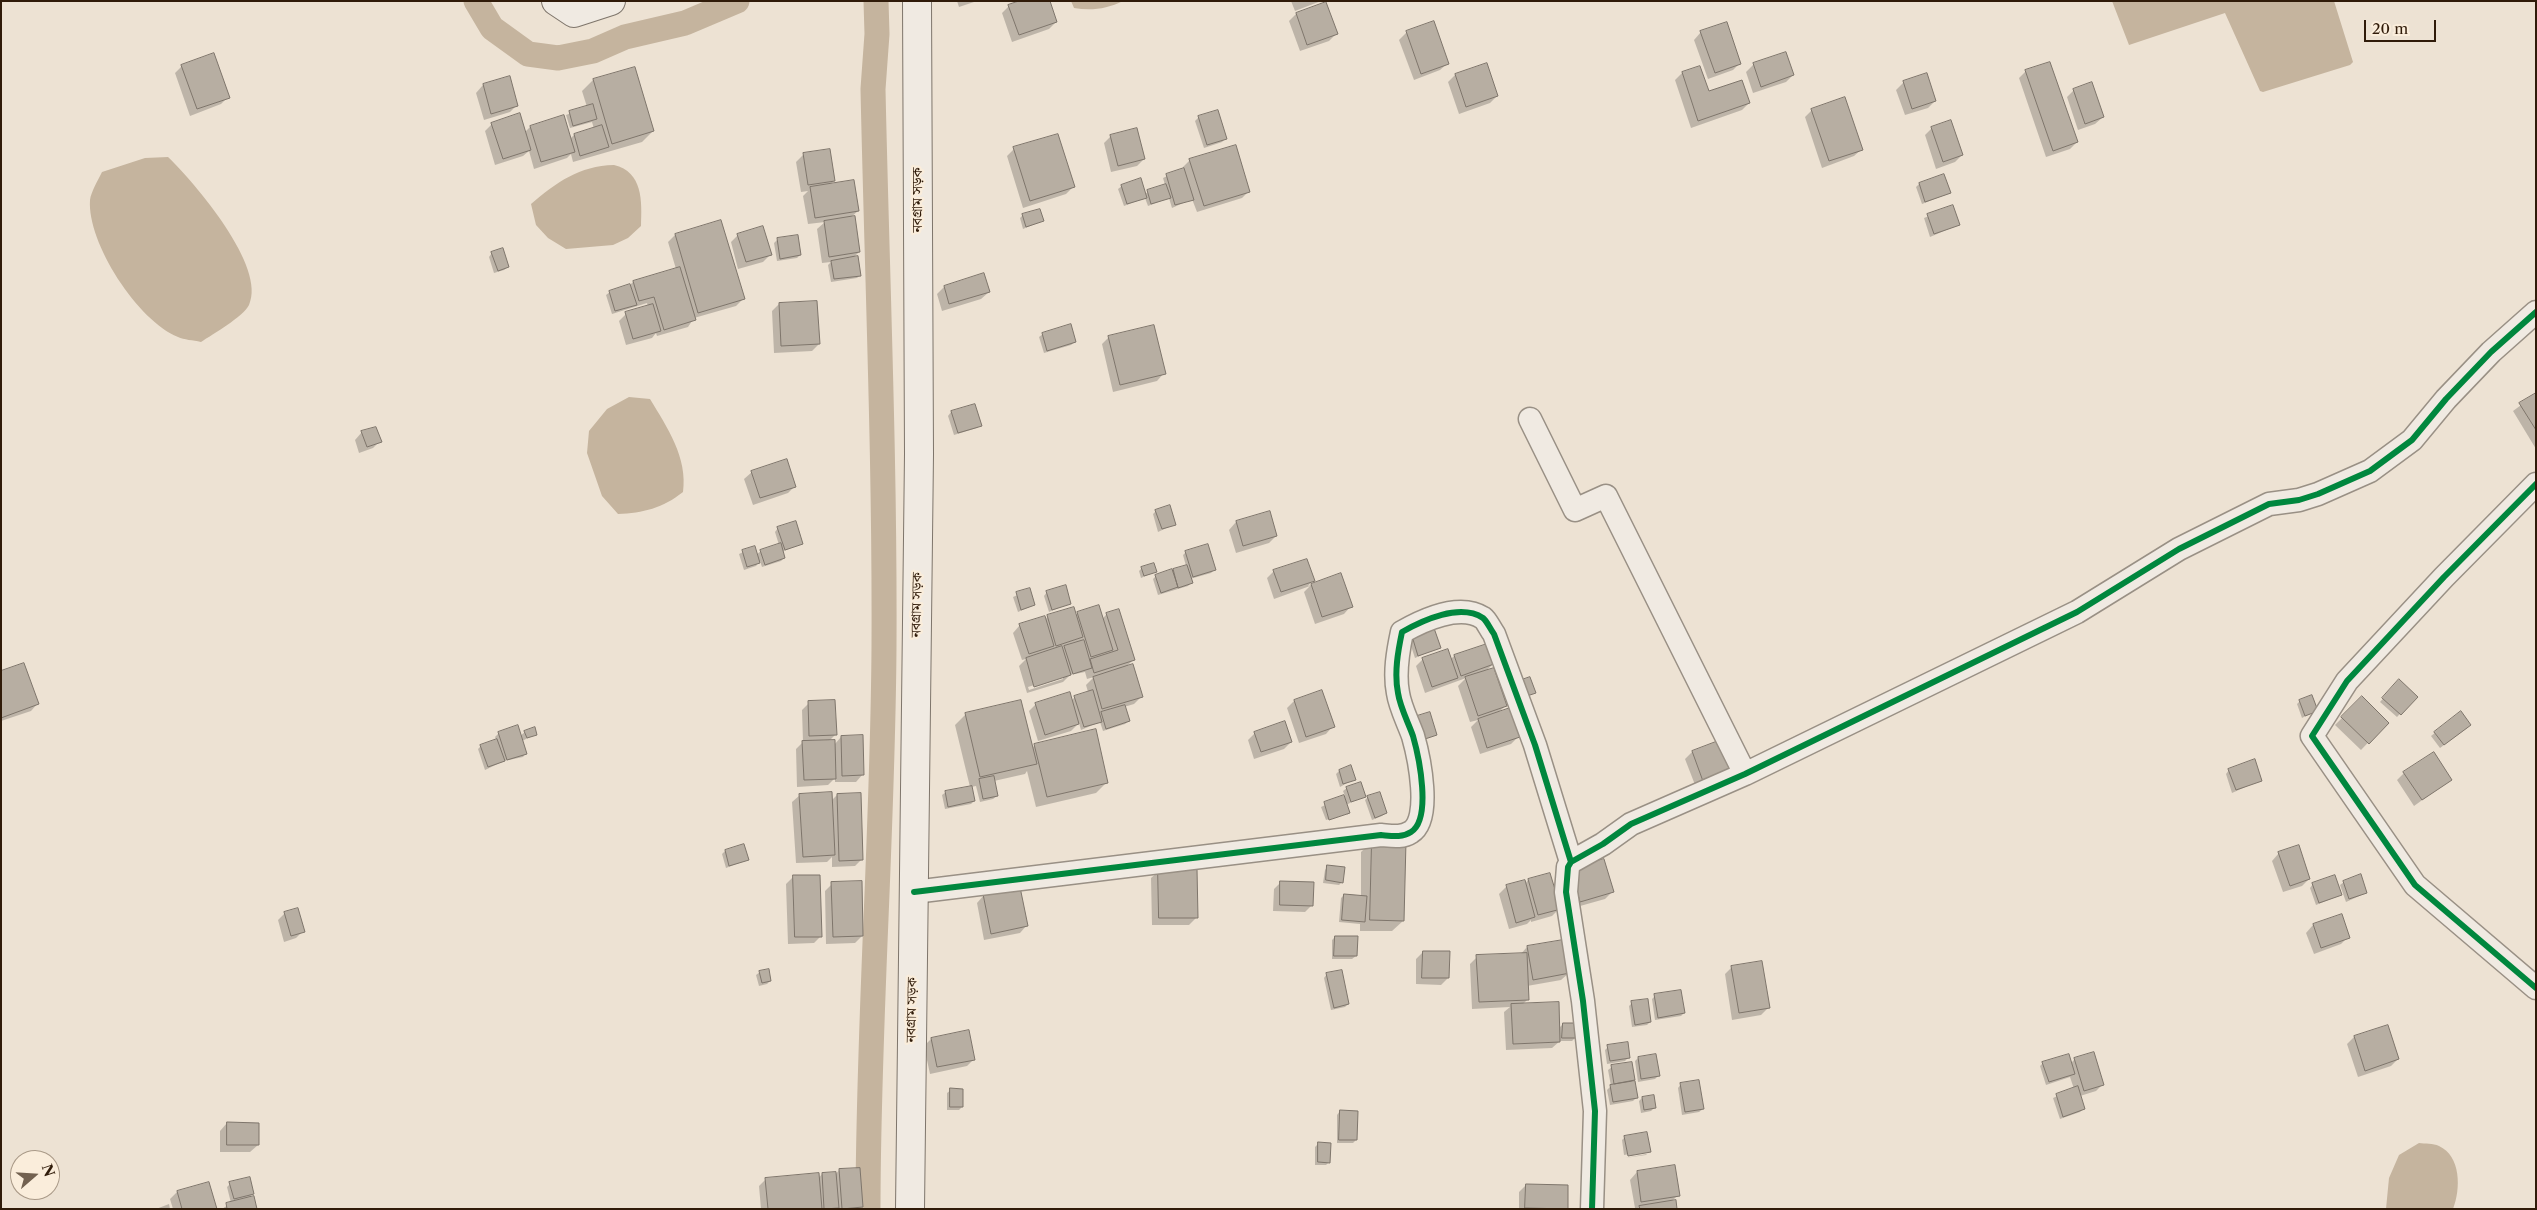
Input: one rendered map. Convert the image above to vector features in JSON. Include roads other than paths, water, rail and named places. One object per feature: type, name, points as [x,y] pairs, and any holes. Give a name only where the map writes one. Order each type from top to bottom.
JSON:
[{"type":"main road","points":[[556,1],[574,13],[611,1]]},
{"type":"main road","name":"নবগ্রাম সড়ক","points":[[910,1209],[919,454],[917,1]]},
{"type":"street","points":[[1592,1209],[1595,1111],[1583,1001],[1566,892],[1568,868],[1572,862],[1631,824],[1745,774],[2076,612],[2179,549],[2269,504],[2299,500],[2318,494],[2370,471],[2412,440],[2446,399],[2491,352],[2536,312]]},
{"type":"street","points":[[1530,419],[1574,510],[1606,496],[1745,774]]},
{"type":"street","points":[[2536,484],[2444,577],[2347,681],[2312,736],[2415,885],[2536,988]]},
{"type":"street","points":[[914,892],[1381,835],[1401,836],[1410,833],[1417,827],[1423,801],[1413,738],[1398,692],[1397,656],[1402,632],[1416,623],[1448,614],[1469,611],[1484,619],[1494,634],[1535,746],[1572,862]]},
{"type":"waterway","points":[[476,1],[492,28],[528,54],[558,58],[593,51],[625,37],[685,23],[737,1]]},
{"type":"waterway","points":[[868,1209],[870,1068],[881,787],[884,646],[882,437],[873,89],[877,34],[876,1]]}]
